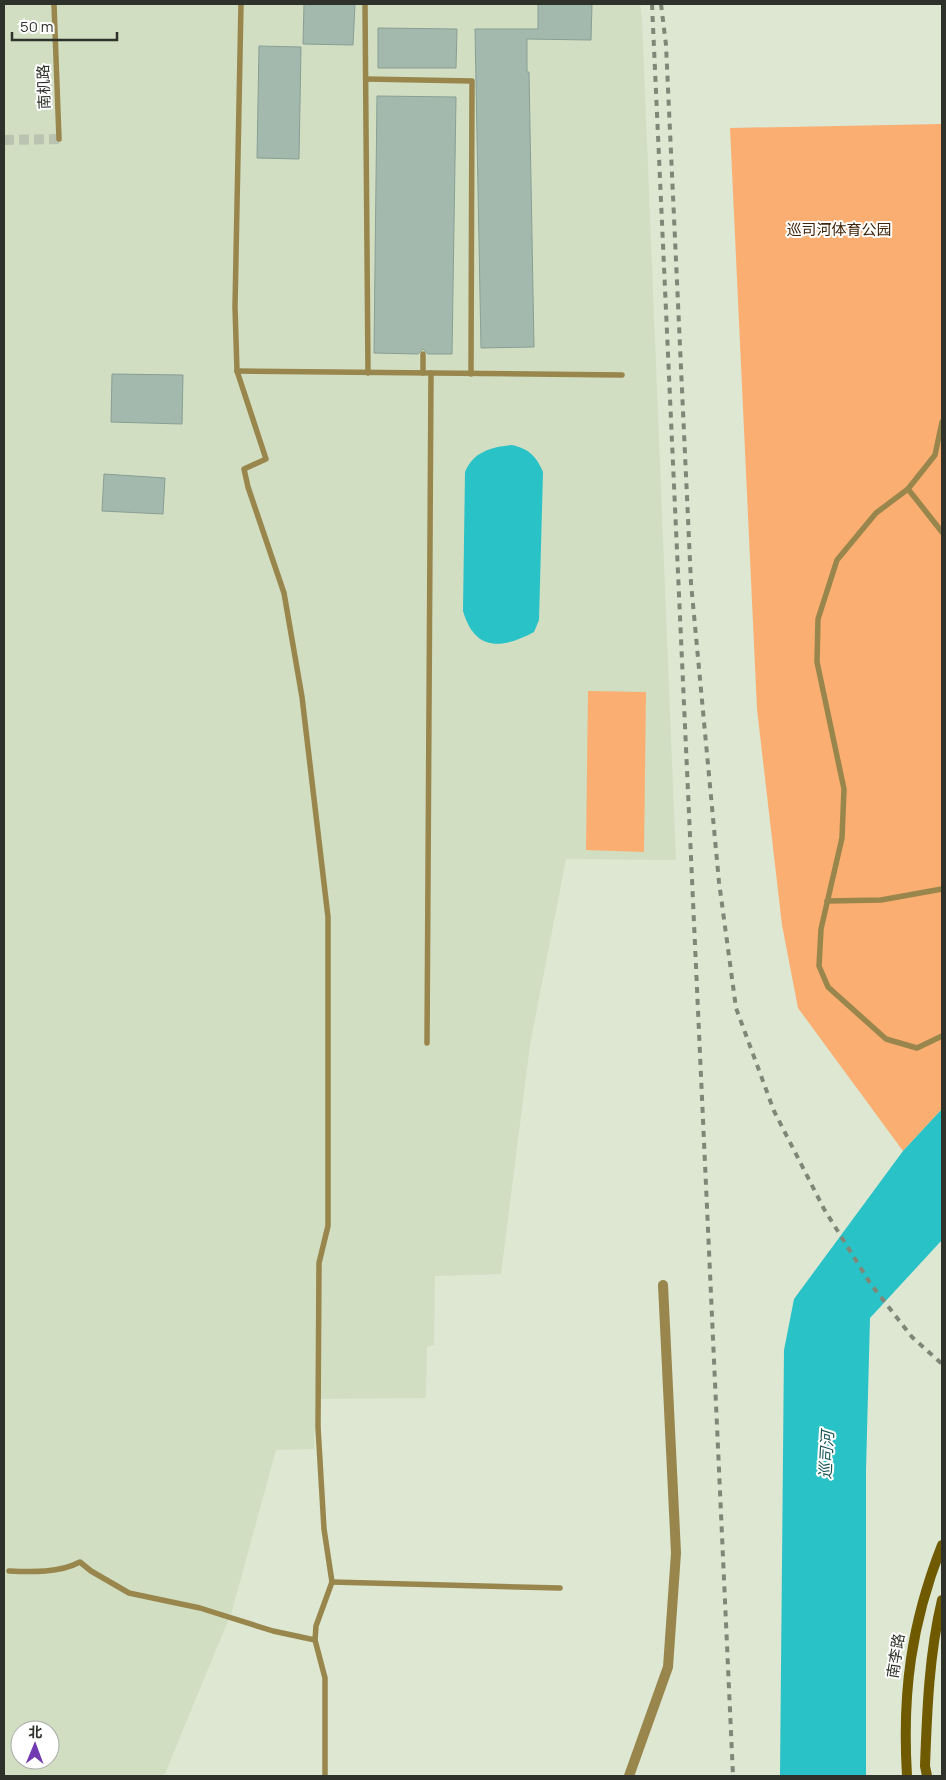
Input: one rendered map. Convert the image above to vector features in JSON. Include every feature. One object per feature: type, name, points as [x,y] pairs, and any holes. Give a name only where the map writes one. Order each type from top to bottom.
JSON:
[{"type":"main road","name":"南李路","points":[[907,1776],[905,1738],[906,1690],[925,1589],[942,1545]]},
{"type":"main road","points":[[927,1776],[928,1702],[936,1624],[942,1600]]},
{"type":"street","points":[[628,1776],[668,1667],[676,1554],[663,1285]]},
{"type":"lane","name":"南机路","points":[[54,4],[59,139]]},
{"type":"lane","points":[[241,4],[235,307],[237,371],[266,458],[244,469],[248,487],[284,593],[302,697],[328,916],[328,1226],[320,1263],[318,1427],[324,1530],[332,1582],[316,1626],[315,1640],[325,1678],[324,1776]]},
{"type":"lane","points":[[365,4],[368,373]]},
{"type":"lane","points":[[366,79],[472,81],[471,374]]},
{"type":"lane","points":[[423,354],[423,373]]},
{"type":"lane","points":[[237,371],[622,375]]},
{"type":"lane","points":[[427,1043],[431,373]]},
{"type":"lane","points":[[942,422],[935,455],[908,489],[876,514],[837,560],[818,619],[817,662],[844,789],[842,838],[821,929],[819,966],[828,987],[886,1038],[917,1048],[942,1036]]},
{"type":"lane","points":[[908,489],[942,532]]},
{"type":"lane","points":[[827,901],[881,900],[942,889]]},
{"type":"lane","points":[[9,1571],[37,1572],[73,1566],[80,1562],[91,1571],[129,1593],[200,1608],[273,1631],[315,1640]]},
{"type":"lane","points":[[332,1582],[560,1588]]},
{"type":"shaded area","points":[[4,4],[640,4],[676,860],[566,859],[530,1045],[501,1274],[435,1276],[434,1345],[427,1347],[426,1398],[316,1399],[314,1449],[276,1450],[232,1611],[164,1776],[4,1776]]},
{"type":"green space","name":"巡司河体育公园","points":[[942,124],[942,1109],[903,1151],[798,1008],[782,925],[757,709],[730,128]]},
{"type":"green space","points":[[588,691],[646,692],[644,852],[586,850]]},
{"type":"water","points":[[512,445],[531,454],[543,472],[539,620],[534,632],[511,642],[501,644],[482,640],[475,634],[468,624],[463,611],[465,472],[468,465],[478,455],[490,449]]},
{"type":"water","name":"巡司河","points":[[942,1109],[942,1240],[870,1318],[866,1470],[866,1776],[780,1776],[784,1350],[794,1299],[903,1151]]},
{"type":"building","points":[[304,4],[355,4],[353,45],[303,44]]},
{"type":"building","points":[[538,4],[592,4],[591,40],[527,39],[534,347],[481,348],[475,29],[538,29]]},
{"type":"building","points":[[378,28],[457,29],[456,68],[378,68]]},
{"type":"building","points":[[259,46],[301,47],[299,159],[257,158]]},
{"type":"building","points":[[377,96],[456,97],[452,354],[428,354],[423,349],[418,354],[374,353]]},
{"type":"building","points":[[112,374],[183,375],[182,424],[111,422]]},
{"type":"building","points":[[104,474],[165,478],[163,514],[102,511]]},
{"type":"tunnel","points":[[4,140],[59,139]]},
{"type":"railway","points":[[652,4],[733,1776]]},
{"type":"railway","points":[[661,4],[666,45],[691,583],[719,882],[736,1008],[774,1111],[824,1209],[870,1283],[912,1337],[942,1364]]}]
